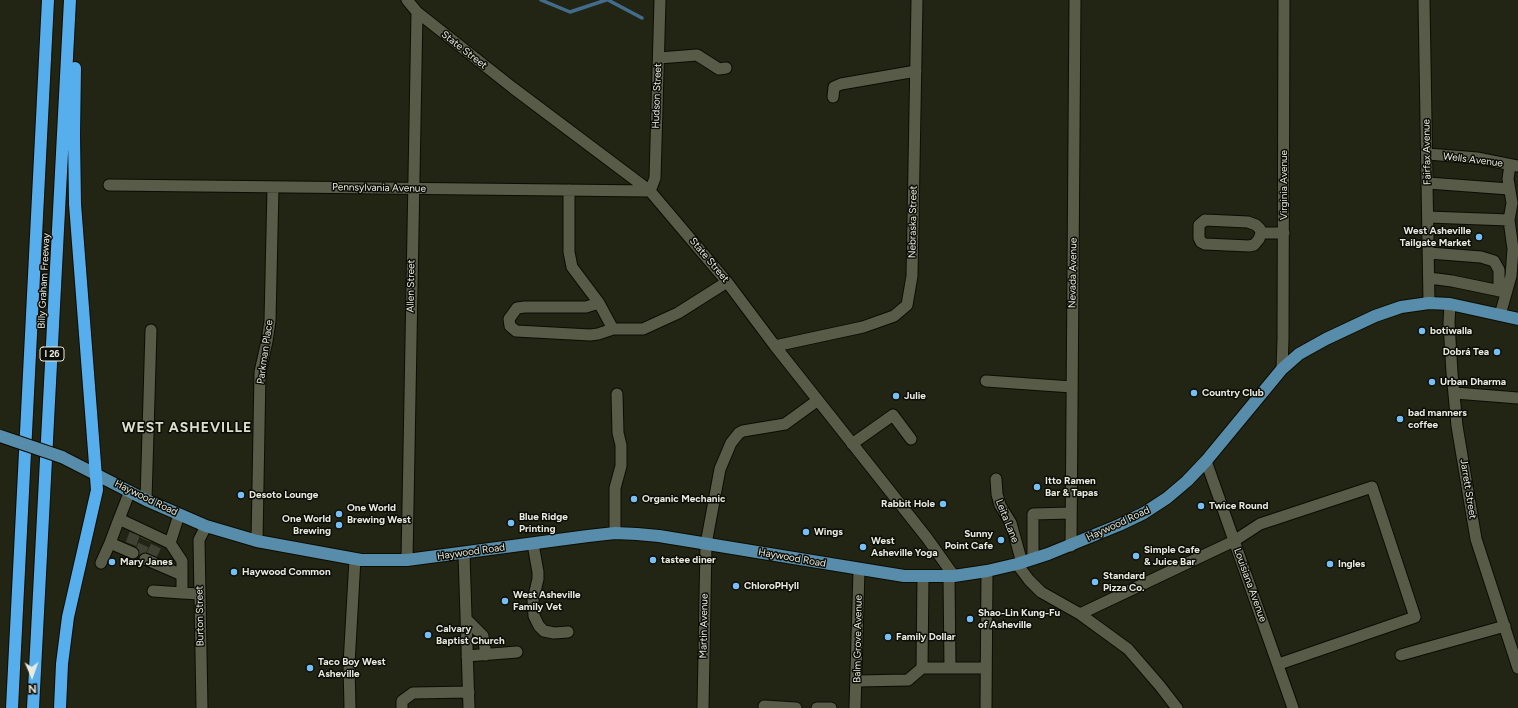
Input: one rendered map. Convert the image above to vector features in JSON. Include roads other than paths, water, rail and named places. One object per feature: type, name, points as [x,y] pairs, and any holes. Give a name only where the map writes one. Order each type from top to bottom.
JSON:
[{"type":"highway","name":"Billy Graham Freeway","points":[[12,708],[48,0]]},
{"type":"highway","name":"Billy Graham Freeway","points":[[33,708],[70,0]]},
{"type":"highway","points":[[60,708],[62,664],[68,617],[97,490],[75,204],[75,56],[68,33]]},
{"type":"main road","name":"Haywood Road","points":[[0,436],[62,457],[95,472],[146,500],[206,526],[257,541],[355,559],[386,561],[407,560],[464,554],[615,533],[659,536],[859,570],[904,576],[951,576],[987,572],[1024,562],[1071,546],[1144,513],[1167,498],[1187,481],[1206,461],[1282,369],[1299,354],[1326,339],[1375,316],[1401,307],[1429,303],[1450,304],[1518,319]]},
{"type":"street","name":"State Street","points":[[407,0],[417,12],[513,88],[650,191],[727,282],[775,346],[927,538],[951,576]]},
{"type":"street","name":"Hudson Street","points":[[650,191],[654,178],[660,0]]},
{"type":"street","name":"Nebraska Street","points":[[775,346],[862,327],[894,316],[907,305],[912,276],[917,0]]},
{"type":"street","name":"Nevada Avenue","points":[[1071,546],[1075,0]]},
{"type":"street","name":"Virginia Avenue","points":[[1282,369],[1284,233],[1284,0]]},
{"type":"street","name":"Fairfax Avenue","points":[[1424,0],[1428,154],[1429,303]]},
{"type":"street","name":"Allen Street","points":[[407,560],[412,188],[417,12]]},
{"type":"street","points":[[659,58],[697,55],[719,69],[726,68]]},
{"type":"street","points":[[833,97],[834,87],[841,84],[916,71]]},
{"type":"street","name":"Wells Avenue","points":[[1428,154],[1477,158],[1514,166]]},
{"type":"street","points":[[1502,291],[1510,276],[1513,249],[1509,220],[1512,197],[1509,189],[1514,166]]},
{"type":"street","points":[[1428,184],[1509,189]]},
{"type":"street","name":"Pennsylvania Avenue","points":[[109,185],[650,191]]},
{"type":"street","name":"Parkman Place","points":[[257,541],[260,372],[268,341],[270,321],[273,187]]},
{"type":"street","points":[[570,190],[569,252],[572,266],[599,303],[613,329]]},
{"type":"street","points":[[1428,217],[1509,220]]},
{"type":"street","points":[[1205,220],[1248,222],[1256,225],[1260,229],[1261,233],[1259,239],[1254,245],[1249,246],[1205,244],[1201,242],[1199,238],[1199,225],[1205,220]]},
{"type":"street","points":[[1261,233],[1284,233]]},
{"type":"street","points":[[1429,253],[1481,257],[1494,261],[1499,270],[1502,291],[1500,315]]},
{"type":"street","points":[[1429,278],[1502,291]]},
{"type":"street","points":[[599,303],[586,307],[517,308],[508,319],[510,326],[516,331],[590,335],[613,329],[643,329],[678,313],[727,282]]},
{"type":"street","name":"Jarrett Street","points":[[1450,304],[1449,323],[1457,426],[1476,540],[1518,668]]},
{"type":"street","points":[[146,500],[151,330]]},
{"type":"street","points":[[986,381],[1072,387]]},
{"type":"street","points":[[1454,392],[1518,398]]},
{"type":"street","points":[[615,533],[615,488],[621,466],[617,394]]},
{"type":"street","name":"Martin Avenue","points":[[703,708],[706,544],[720,469],[731,443],[736,436],[743,431],[785,424],[818,400]]},
{"type":"street","points":[[852,444],[893,415],[911,439]]},
{"type":"street","name":"Louisiana Avenue","points":[[1206,461],[1279,664],[1293,708]]},
{"type":"street","name":"Leita Lane","points":[[996,479],[997,494],[1000,505],[1010,523],[1024,562]]},
{"type":"street","points":[[1080,614],[1234,541],[1260,524],[1372,487],[1415,617],[1279,664]]},
{"type":"street","points":[[102,563],[130,491]]},
{"type":"street","points":[[1071,513],[1033,514],[1024,562],[1029,580],[1041,592],[1080,614],[1128,649],[1156,680],[1176,708]]},
{"type":"street","points":[[170,543],[179,515]]},
{"type":"street","points":[[119,519],[136,530],[158,541],[170,543],[182,561],[182,593]]},
{"type":"street","name":"Burton Street","points":[[202,708],[199,540],[206,526]]},
{"type":"street","points":[[110,543],[131,549]]},
{"type":"street","points":[[533,544],[538,572],[538,579],[533,600],[534,616],[539,626],[544,631],[554,633],[568,632]]},
{"type":"street","points":[[464,554],[469,708]]},
{"type":"street","points":[[148,558],[182,575]]},
{"type":"street","points":[[350,708],[349,664],[355,559]]},
{"type":"street","points":[[182,561],[199,562]]},
{"type":"street","name":"Balm Grove Avenue","points":[[856,708],[859,570]]},
{"type":"street","points":[[986,708],[987,572]]},
{"type":"street","points":[[922,668],[923,576]]},
{"type":"street","points":[[950,668],[951,576]]},
{"type":"street","points":[[152,591],[200,594]]},
{"type":"street","points":[[466,619],[483,636],[486,655]]},
{"type":"street","points":[[1401,655],[1504,626]]},
{"type":"street","points":[[467,656],[517,652]]},
{"type":"street","points":[[857,681],[908,680],[922,668],[986,668]]},
{"type":"street","points":[[402,708],[402,701],[412,693],[469,692]]},
{"type":"street","points":[[764,706],[796,708]]},
{"type":"street","points":[[817,708],[831,708]]},
{"type":"waterway","points":[[541,0],[570,12],[606,0]]},
{"type":"waterway","points":[[608,0],[642,18]]},
{"type":"tunnel","points":[[131,544],[135,533]]},
{"type":"tunnel","points":[[139,555],[146,539]]},
{"type":"tunnel","points":[[151,556],[157,544]]},
{"type":"place","name":"West Asheville Tailgate Market","points":[[1479,237]]},
{"type":"place","name":"botiwalla","points":[[1422,331]]},
{"type":"place","name":"Dobrá Tea","points":[[1497,352]]},
{"type":"place","name":"Urban Dharma","points":[[1432,382]]},
{"type":"place","name":"Country Club","points":[[1194,393]]},
{"type":"place","name":"Julie","points":[[896,396]]},
{"type":"place","name":"bad manners coffee","points":[[1400,419]]},
{"type":"place","name":"Itto Ramen Bar & Tapas","points":[[1037,487]]},
{"type":"place","name":"Desoto Lounge","points":[[241,495]]},
{"type":"place","name":"Organic Mechanic","points":[[634,499]]},
{"type":"place","name":"Rabbit Hole","points":[[943,504]]},
{"type":"place","name":"Twice Round","points":[[1201,506]]},
{"type":"place","name":"One World Brewing West","points":[[339,514]]},
{"type":"place","name":"Blue Ridge Printing","points":[[511,523]]},
{"type":"place","name":"One World Brewing","points":[[339,525]]},
{"type":"place","name":"Wings","points":[[806,532]]},
{"type":"place","name":"Sunny Point Cafe","points":[[1001,540]]},
{"type":"place","name":"West Asheville Yoga","points":[[863,547]]},
{"type":"place","name":"Simple Cafe & Juice Bar","points":[[1136,556]]},
{"type":"place","name":"tastee diner","points":[[653,560]]},
{"type":"place","name":"Mary Janes","points":[[112,562]]},
{"type":"place","name":"Ingles","points":[[1330,564]]},
{"type":"place","name":"Haywood Common","points":[[234,572]]},
{"type":"place","name":"Standard Pizza Co.","points":[[1095,582]]},
{"type":"place","name":"ChloroPHyll","points":[[736,586]]},
{"type":"place","name":"West Asheville Family Vet","points":[[505,601]]},
{"type":"place","name":"Shao-Lin Kung-Fu of Asheville","points":[[970,619]]},
{"type":"place","name":"Calvary Baptist Church","points":[[428,635]]},
{"type":"place","name":"Family Dollar","points":[[888,637]]},
{"type":"place","name":"Taco Boy West Asheville","points":[[310,668]]},
{"type":"district","name":"WEST ASHEVILLE","points":[[187,428]]}]
